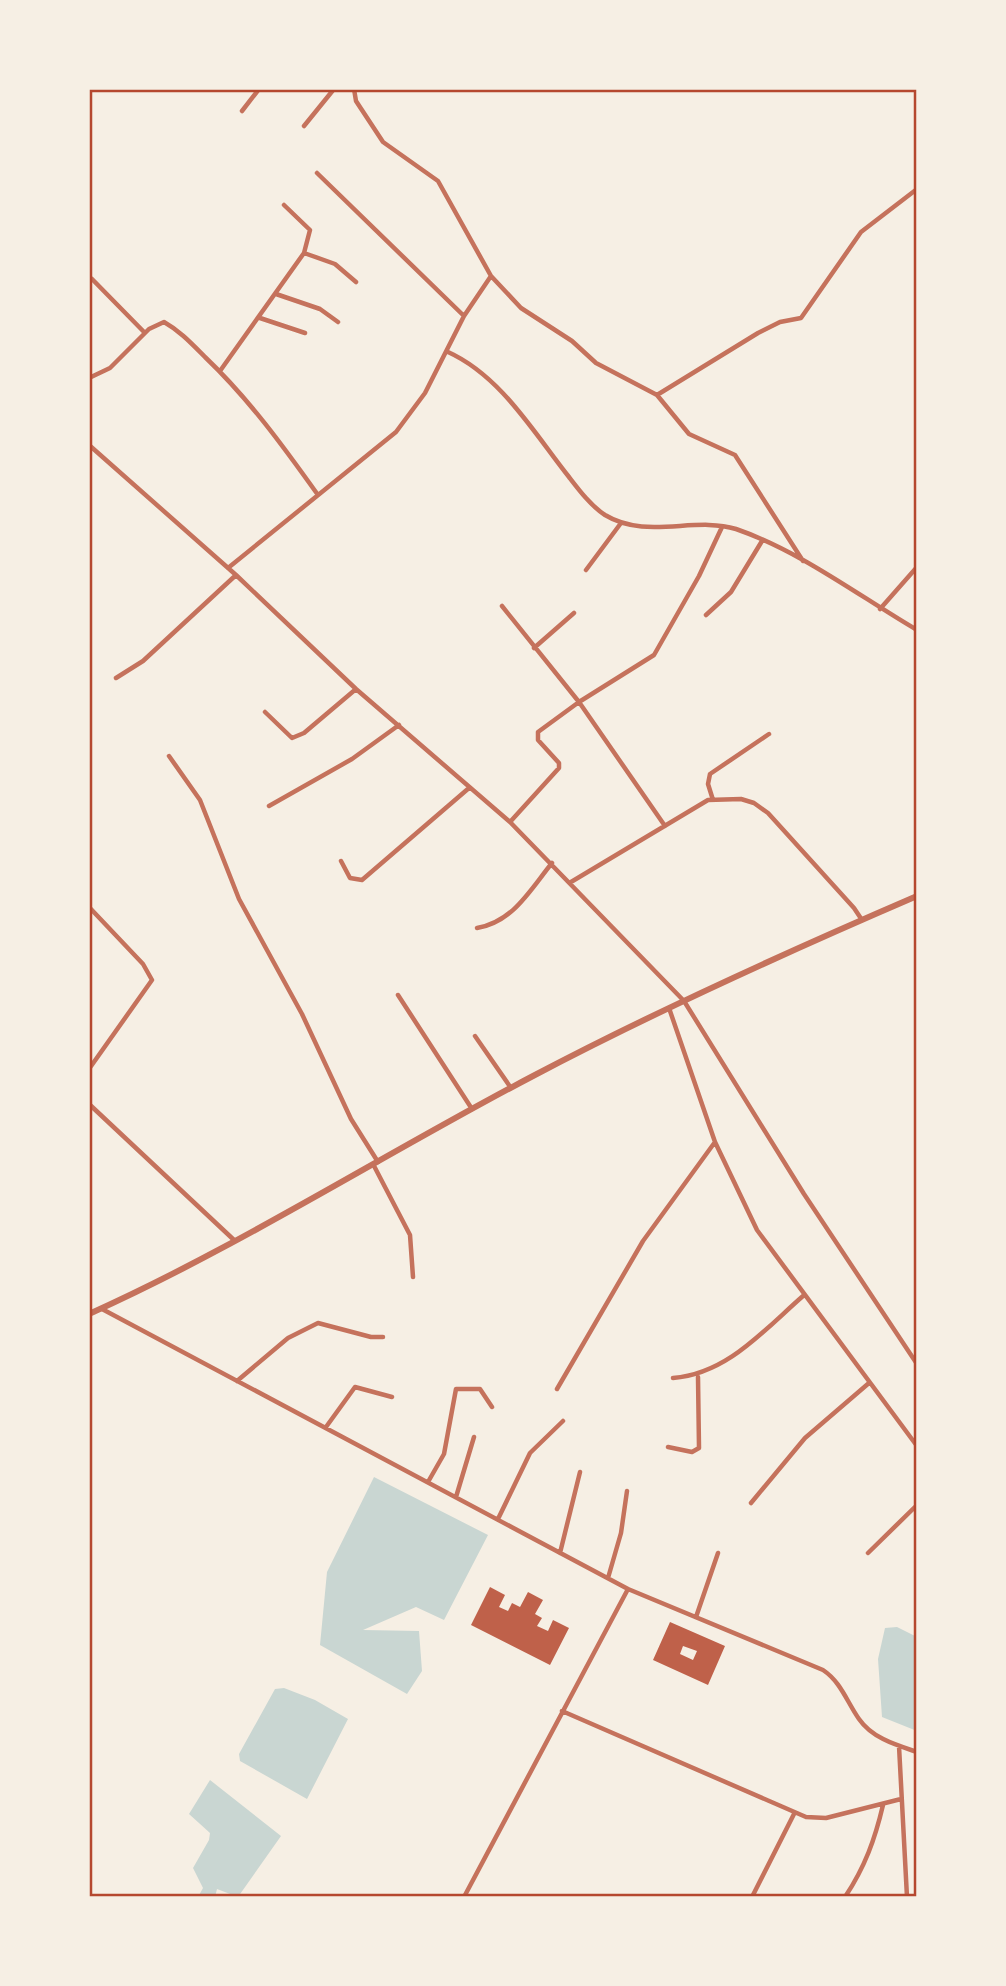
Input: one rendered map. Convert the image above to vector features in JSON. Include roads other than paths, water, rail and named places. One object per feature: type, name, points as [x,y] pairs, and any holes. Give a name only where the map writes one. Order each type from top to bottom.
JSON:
[{"type":"street","points":[[242,111],[259,89]]},
{"type":"street","points":[[304,127],[334,89]]},
{"type":"street","points":[[354,89],[356,101],[383,142],[438,181],[491,276],[521,308],[572,341],[596,363],[657,395],[689,434],[736,455],[803,561]]},
{"type":"street","points":[[317,173],[464,316]]},
{"type":"street","points":[[657,395],[758,333],[780,322],[801,318],[861,232],[917,189]]},
{"type":"street","points":[[220,371],[304,253],[310,230],[284,205]]},
{"type":"street","points":[[304,253],[335,264],[356,282]]},
{"type":"street","points":[[228,568],[396,432],[425,393],[464,316],[491,276]]},
{"type":"street","points":[[92,279],[145,333]]},
{"type":"street","points":[[276,294],[320,309],[338,322]]},
{"type":"street","points":[[260,318],[305,333]]},
{"type":"street","points":[[89,378],[110,368],[156,323],[164,322],[175,328],[220,371],[259,414],[318,495]]},
{"type":"street","points":[[448,352],[470,365],[523,414],[582,493],[604,514],[622,523],[672,529],[722,527],[762,541],[803,561],[917,630]]},
{"type":"street","points":[[89,445],[236,575],[356,689],[510,822],[571,882],[684,1002],[804,1194],[917,1364]]},
{"type":"street","points":[[586,570],[622,523]]},
{"type":"street","points":[[510,822],[559,768],[559,763],[538,740],[538,732],[579,702],[654,655],[699,576],[722,527]]},
{"type":"street","points":[[706,615],[731,592],[762,541]]},
{"type":"street","points":[[880,609],[917,567]]},
{"type":"street","points":[[116,678],[143,661],[236,575]]},
{"type":"street","points":[[502,606],[579,702],[665,827]]},
{"type":"street","points":[[534,648],[574,613]]},
{"type":"street","points":[[265,712],[292,738],[304,733],[356,689]]},
{"type":"street","points":[[269,806],[352,759],[399,725]]},
{"type":"street","points":[[713,800],[708,784],[710,774],[769,734]]},
{"type":"street","points":[[169,756],[200,800],[239,898],[302,1014],[410,1235],[413,1277]]},
{"type":"street","points":[[341,862],[350,878],[362,880],[470,788]]},
{"type":"street","points":[[571,882],[713,800],[741,799],[754,803],[768,813],[862,920]]},
{"type":"street","points":[[477,928],[497,923],[510,915],[552,863]]},
{"type":"street","points":[[89,1314],[234,1240],[511,1088],[669,1008],[917,896]]},
{"type":"street","points":[[89,907],[143,964],[152,980],[89,1069]]},
{"type":"street","points":[[398,995],[472,1109]]},
{"type":"street","points":[[669,1008],[715,1142],[757,1230],[803,1296],[917,1446]]},
{"type":"street","points":[[475,1036],[511,1088]]},
{"type":"street","points":[[89,1104],[234,1240]]},
{"type":"street","points":[[557,1389],[643,1241],[715,1142]]},
{"type":"street","points":[[673,1378],[698,1377],[723,1365],[803,1296]]},
{"type":"street","points":[[102,1308],[628,1589],[823,1670],[834,1679],[860,1721],[872,1732],[917,1752]]},
{"type":"street","points":[[237,1381],[288,1338],[318,1323],[371,1337],[383,1337]]},
{"type":"street","points":[[668,1447],[692,1452],[699,1448],[698,1377]]},
{"type":"street","points":[[751,1503],[805,1438],[869,1383]]},
{"type":"street","points":[[326,1427],[355,1387],[392,1397]]},
{"type":"street","points":[[428,1482],[447,1444],[456,1389],[480,1389],[492,1407]]},
{"type":"street","points":[[498,1519],[530,1453],[563,1421]]},
{"type":"street","points":[[456,1497],[474,1437]]},
{"type":"street","points":[[560,1553],[580,1472]]},
{"type":"street","points":[[608,1578],[621,1533],[627,1491]]},
{"type":"street","points":[[868,1553],[917,1505]]},
{"type":"street","points":[[696,1617],[718,1553]]},
{"type":"street","points":[[464,1897],[628,1589]]},
{"type":"street","points":[[562,1711],[794,1814],[826,1818],[901,1799]]},
{"type":"street","points":[[899,1746],[907,1897]]},
{"type":"street","points":[[845,1897],[866,1861],[884,1805]]},
{"type":"street","points":[[752,1897],[794,1814]]}]
